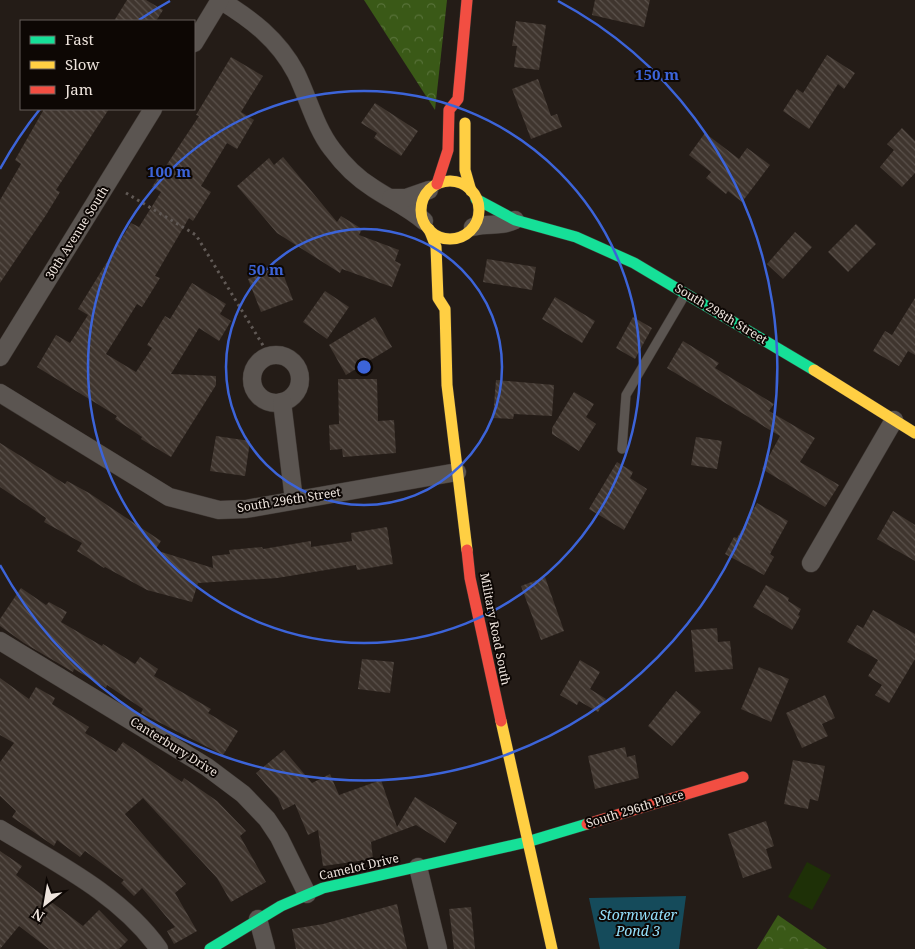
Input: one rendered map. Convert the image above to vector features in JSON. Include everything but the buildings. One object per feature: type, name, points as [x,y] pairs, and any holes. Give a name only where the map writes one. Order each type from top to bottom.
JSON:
[{"type":"main road","points":[[457,250],[478,218],[474,195],[465,170],[465,112],[458,99],[467,0]]},
{"type":"main road","points":[[458,99],[449,110],[448,150],[433,187],[421,207],[427,225],[440,237],[449,239],[470,230]]},
{"type":"main road","points":[[433,187],[455,182],[474,195]]},
{"type":"main road","name":"South 298th Street","points":[[474,195],[489,208],[507,213],[515,220],[576,237],[600,246],[686,293],[915,433]]},
{"type":"main road","name":"Military Road South","points":[[427,225],[436,247],[438,298],[445,309],[447,385],[470,578],[526,842],[552,949]]},
{"type":"main road","points":[[445,309],[453,299]]},
{"type":"main road","name":"South 296th Place","points":[[526,842],[743,777]]},
{"type":"main road","name":"Camelot Drive","points":[[210,949],[258,919],[307,894],[337,885],[526,842]]},
{"type":"street","points":[[195,41],[220,0],[246,16],[272,38],[296,73],[331,148],[356,177],[405,205],[427,225]]},
{"type":"street","name":"30th Avenue South","points":[[0,357],[152,110]]},
{"type":"street","points":[[391,198],[406,198],[433,187]]},
{"type":"street","name":"South 298th Street","points":[[470,230],[480,225],[504,226],[515,220]]},
{"type":"street","name":"South 296th Street","points":[[0,393],[169,497],[219,510],[246,509],[457,472]]},
{"type":"street","points":[[282,402],[294,500]]},
{"type":"street","points":[[811,563],[894,420]]},
{"type":"street","name":"Canterbury Drive","points":[[0,641],[207,767],[242,794],[267,819],[279,837],[307,894]]},
{"type":"street","points":[[0,829],[81,879],[115,903],[138,923],[159,949]]},
{"type":"street","points":[[418,867],[438,949]]},
{"type":"street","points":[[258,919],[266,949]]},
{"type":"lane","points":[[622,449],[625,430],[624,411],[626,395],[686,293]]},
{"type":"path","points":[[126,193],[196,235],[264,347]]},
{"type":"green space","points":[[364,0],[447,0],[435,110]]},
{"type":"green space","points":[[807,862],[831,875],[812,910],[788,897]]},
{"type":"green space","points":[[778,915],[827,949],[757,949]]},
{"type":"water","name":"Stormwater Pond 3","points":[[686,896],[679,949],[600,949],[589,898]]},
{"type":"traffic: fast","points":[[476,199],[515,220],[576,237],[634,263],[814,370]]},
{"type":"traffic: fast","points":[[210,949],[281,906],[323,888],[527,842],[587,824]]},
{"type":"traffic: slow","points":[[465,123],[465,170],[471,191]]},
{"type":"traffic: slow","points":[[450,181],[466,186],[474,194],[479,210],[474,226],[466,234],[450,239],[434,234],[426,226],[421,210],[426,194],[434,186],[450,181]]},
{"type":"traffic: slow","points":[[429,229],[436,247],[438,298],[445,309],[447,385],[467,550]]},
{"type":"traffic: slow","points":[[814,370],[915,433]]},
{"type":"traffic: slow","points":[[501,721],[552,949]]},
{"type":"traffic: jam","points":[[437,184],[448,150],[449,110],[458,99],[467,0]]},
{"type":"traffic: jam","points":[[467,550],[470,578],[501,721]]},
{"type":"traffic: jam","points":[[587,824],[743,777]]}]
